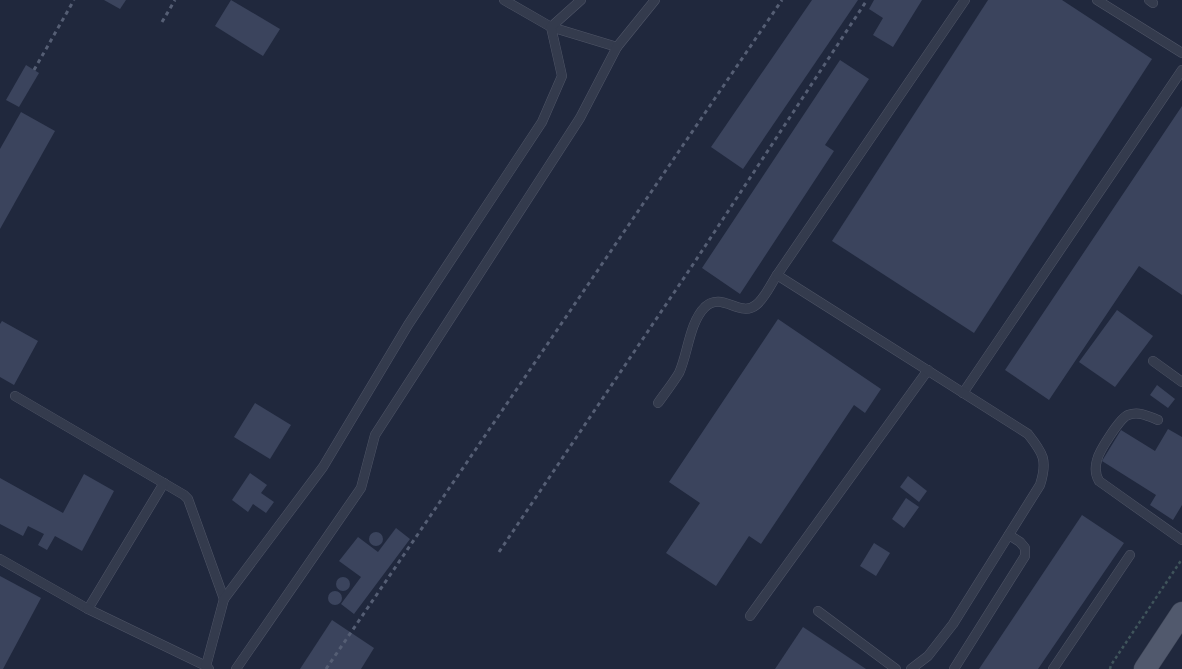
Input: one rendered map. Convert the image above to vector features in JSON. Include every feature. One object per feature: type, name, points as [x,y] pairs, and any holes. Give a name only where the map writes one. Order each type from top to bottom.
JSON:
[{"type":"main road","points":[[1145,669],[1182,613]]},
{"type":"lane","points":[[504,0],[551,27],[616,47]]},
{"type":"lane","points":[[551,27],[581,0]]},
{"type":"lane","points":[[236,669],[361,488],[375,435],[580,118],[616,47],[654,0]]},
{"type":"lane","points":[[658,403],[678,373],[684,359],[690,335],[704,308],[712,302],[721,302],[748,309],[756,305],[965,0]]},
{"type":"lane","points":[[1097,0],[1182,52]]},
{"type":"lane","points":[[0,559],[88,609],[208,668],[224,599],[323,467],[408,325],[542,122],[562,76],[551,27]]},
{"type":"lane","points":[[963,393],[1182,70]]},
{"type":"lane","points":[[777,275],[1028,434],[1039,448],[1044,459],[1045,471],[1040,485],[953,624],[928,656],[911,669]]},
{"type":"lane","points":[[1153,361],[1182,382]]},
{"type":"lane","points":[[750,616],[928,370]]},
{"type":"lane","points":[[15,396],[184,495],[188,499],[224,599]]},
{"type":"lane","points":[[1158,420],[1141,413],[1126,415],[1118,423],[1097,459],[1096,476],[1099,481],[1182,540]]},
{"type":"lane","points":[[88,609],[164,483]]},
{"type":"lane","points":[[954,669],[1025,556],[1026,548],[1009,535]]},
{"type":"lane","points":[[1053,669],[1130,555]]},
{"type":"lane","points":[[818,611],[896,669]]},
{"type":"path","points":[[1110,669],[1111,665],[1182,559]]},
{"type":"building","points":[[104,0],[126,0],[120,9]]},
{"type":"building","points":[[231,0],[280,29],[263,56],[215,26]]},
{"type":"building","points":[[812,0],[858,0],[743,169],[711,147]]},
{"type":"building","points":[[874,0],[922,0],[893,47],[873,35],[883,18],[869,9]]},
{"type":"building","points":[[988,0],[1062,0],[1152,59],[974,333],[832,241]]},
{"type":"building","points":[[840,60],[869,79],[825,145],[834,151],[740,294],[702,268]]},
{"type":"building","points":[[26,65],[39,73],[19,107],[6,100]]},
{"type":"building","points":[[1182,106],[1182,295],[1139,266],[1049,400],[1005,370]]},
{"type":"building","points":[[21,112],[55,131],[0,229],[0,149]]},
{"type":"building","points":[[1117,310],[1153,336],[1115,387],[1079,362]]},
{"type":"building","points":[[778,319],[881,389],[865,413],[854,405],[761,544],[749,536],[716,586],[666,553],[700,503],[669,482]]},
{"type":"building","points":[[2,321],[38,341],[14,385],[0,377],[0,324]]},
{"type":"building","points":[[1157,385],[1175,399],[1168,408],[1150,395]]},
{"type":"building","points":[[255,403],[291,425],[270,459],[234,437]]},
{"type":"building","points":[[1168,429],[1182,437],[1182,505],[1173,520],[1150,505],[1156,495],[1102,461],[1121,430],[1155,451]]},
{"type":"building","points":[[250,473],[267,485],[261,493],[274,502],[266,513],[253,504],[248,512],[232,500]]},
{"type":"building","points":[[84,474],[114,491],[82,551],[55,536],[47,550],[38,545],[44,534],[28,526],[23,536],[0,524],[0,478],[63,513]]},
{"type":"building","points":[[908,476],[927,491],[919,502],[900,487]]},
{"type":"building","points":[[906,498],[919,507],[904,528],[892,519]]},
{"type":"building","points":[[1082,515],[1124,543],[1038,669],[979,669]]},
{"type":"building","points":[[396,528],[410,539],[354,614],[341,604],[361,577],[339,561],[358,537],[378,552]]},
{"type":"building","points":[[373,532],[379,532],[383,536],[383,542],[379,546],[373,546],[369,542],[369,536]]},
{"type":"building","points":[[874,543],[890,553],[876,576],[860,566]]},
{"type":"building","points":[[0,576],[41,598],[3,669],[0,669]]},
{"type":"building","points":[[340,577],[346,577],[350,581],[350,587],[346,591],[340,591],[336,587],[336,581]]},
{"type":"building","points":[[332,591],[338,591],[342,595],[342,601],[338,605],[332,605],[328,601],[328,595]]},
{"type":"building","points":[[332,620],[374,648],[361,669],[300,669]]},
{"type":"building","points":[[803,627],[866,669],[775,669]]},
{"type":"railway","points":[[34,70],[74,0]]},
{"type":"railway","points":[[162,22],[175,0]]},
{"type":"railway","points":[[326,669],[782,0]]},
{"type":"railway","points":[[499,552],[694,263],[867,0]]}]
